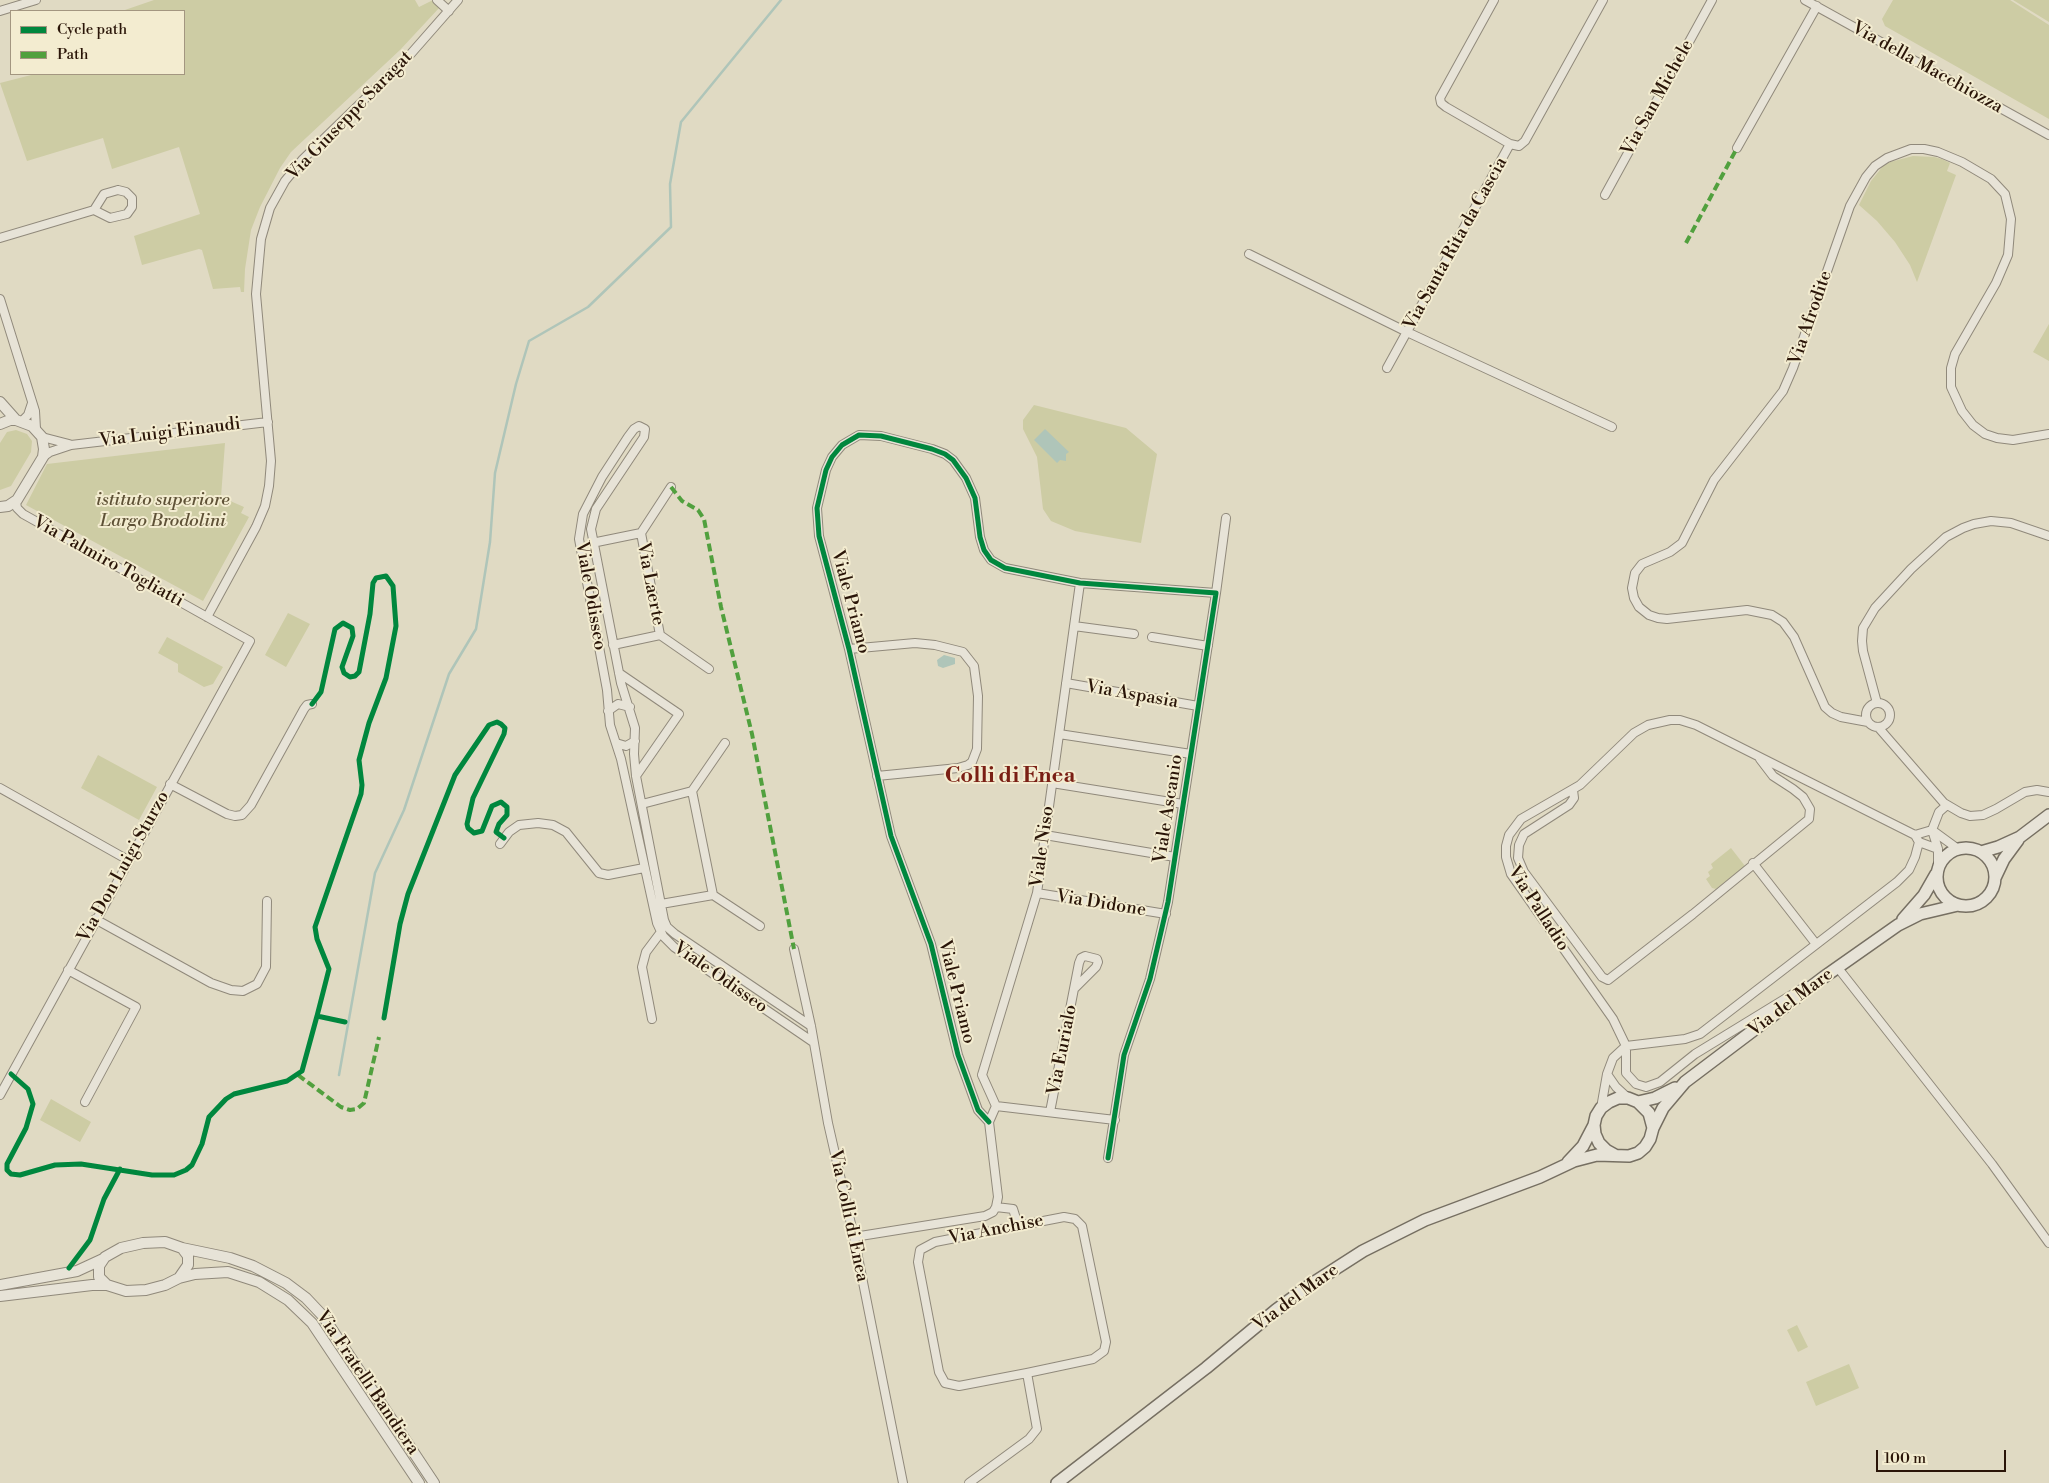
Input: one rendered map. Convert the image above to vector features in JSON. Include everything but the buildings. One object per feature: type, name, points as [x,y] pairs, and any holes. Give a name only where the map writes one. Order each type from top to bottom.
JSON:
[{"type":"main road","points":[[1981,852],[2020,837],[2049,815]]},
{"type":"main road","points":[[1995,878],[1991,863],[1981,852],[1974,849],[1958,849],[1943,859],[1937,870],[1937,884],[1941,894],[1948,901],[1966,906],[1983,901],[1989,895],[2006,855],[2020,837]]},
{"type":"main road","name":"Via del Mare","points":[[1898,925],[1924,895],[1937,870]]},
{"type":"main road","name":"Via del Mare","points":[[1057,1483],[1206,1368],[1276,1310],[1346,1262],[1378,1243],[1425,1220],[1540,1177],[1589,1156],[1629,1156],[1638,1153],[1650,1139],[1653,1128],[1665,1104],[1686,1082],[1824,977],[1898,925],[1920,914],[1958,905]]},
{"type":"main road","name":"Via del Mare","points":[[1565,1165],[1583,1146],[1601,1108],[1609,1102],[1618,1098],[1633,1100],[1655,1098],[1686,1082]]},
{"type":"main road","points":[[1633,1100],[1649,1113],[1653,1128]]},
{"type":"main road","points":[[1594,1125],[1599,1143],[1615,1155]]},
{"type":"street","points":[[0,11],[36,0]]},
{"type":"street","points":[[436,0],[449,10]]},
{"type":"street","name":"Via Giuseppe Saragat","points":[[207,617],[250,539],[268,496],[271,468],[256,294],[261,239],[273,203],[285,181],[303,159],[402,63],[458,0]]},
{"type":"street","points":[[1494,0],[1440,98],[1446,107],[1510,144]]},
{"type":"street","name":"Via Santa Rita da Cascia","points":[[1387,368],[1510,144],[1519,146],[1525,141],[1603,0]]},
{"type":"street","name":"Via San Michele","points":[[1605,195],[1712,0]]},
{"type":"street","name":"Via della Macchiozza","points":[[1805,0],[2049,135]]},
{"type":"street","points":[[1738,148],[1817,6]]},
{"type":"street","name":"Via Afrodite","points":[[1868,722],[1840,717],[1825,707],[1794,637],[1783,622],[1772,615],[1747,610],[1667,619],[1658,618],[1639,607],[1634,598],[1632,588],[1635,572],[1642,564],[1649,559],[1670,552],[1682,543],[1719,474],[1783,391],[1793,368],[1850,206],[1869,172],[1887,158],[1911,149],[1938,152],[1993,180],[2004,193],[2011,219],[2008,255],[1996,283],[1955,354],[1951,368],[1951,387],[1954,398],[1962,411],[1973,425],[1986,434],[2013,440],[2049,434]]},
{"type":"street","points":[[0,238],[94,210],[104,194],[118,190],[129,194],[133,203],[127,214],[110,218],[94,210]]},
{"type":"street","points":[[1249,254],[1407,332],[1612,426]]},
{"type":"street","points":[[0,299],[37,419],[44,449],[43,457],[16,502],[0,507]]},
{"type":"street","points":[[0,402],[19,420],[39,433]]},
{"type":"street","points":[[0,424],[10,420],[19,420],[28,415],[32,403]]},
{"type":"street","name":"Via Luigi Einaudi","points":[[43,457],[58,448],[71,445],[268,422]]},
{"type":"street","name":"Viale Odisseo","points":[[810,1026],[671,931],[665,924],[636,776],[635,728],[619,673],[592,543],[591,529],[594,514],[644,437],[645,431],[642,427],[634,429],[612,460],[587,505],[581,521],[579,548],[607,690],[610,725],[621,759],[644,868],[661,932],[674,947],[814,1042]]},
{"type":"street","name":"Via Luigi Einaudi","points":[[39,433],[71,445]]},
{"type":"street","name":"Viale Priamo","points":[[989,1122],[978,1110],[966,1078],[955,1045],[931,944],[894,847],[849,649],[821,547],[817,513],[821,488],[828,465],[842,445],[855,436],[881,436],[932,448],[945,454],[956,464],[974,493],[978,506],[981,542],[989,558],[1012,570],[1080,583]]},
{"type":"street","name":"Via Laerte","points":[[671,487],[641,533],[660,635],[710,669]]},
{"type":"street","name":"Via Palmiro Togliatti","points":[[16,502],[17,508],[23,514],[250,641]]},
{"type":"street","name":"Viale Ascanio","points":[[1108,1158],[1124,1055],[1150,979],[1166,914],[1226,518]]},
{"type":"street","points":[[1877,703],[1863,651],[1863,631],[1874,608],[1906,574],[1946,537],[1969,526],[1991,522],[2005,522],[2026,527],[2049,536]]},
{"type":"street","name":"Via Laerte","points":[[592,543],[641,533]]},
{"type":"street","points":[[1080,583],[1216,593]]},
{"type":"street","name":"Viale Niso","points":[[982,1075],[1037,893],[1080,583]]},
{"type":"street","points":[[595,623],[608,620]]},
{"type":"street","points":[[1074,626],[1134,634]]},
{"type":"street","name":"Via Laerte","points":[[613,645],[660,635]]},
{"type":"street","points":[[1152,637],[1208,646]]},
{"type":"street","name":"Via Don Luigi Sturzo","points":[[0,1095],[95,919],[250,641]]},
{"type":"street","points":[[849,649],[915,643],[935,644],[963,652],[974,666],[978,696],[977,748],[972,762],[958,768],[878,776]]},
{"type":"street","points":[[619,673],[679,714],[636,776]]},
{"type":"street","name":"Via Aspasia","points":[[1066,683],[1198,706]]},
{"type":"street","points":[[170,784],[228,814],[242,815],[251,805],[304,709],[307,705],[312,704]]},
{"type":"street","points":[[608,711],[618,704],[630,707]]},
{"type":"street","points":[[1880,727],[1890,718],[1890,711],[1885,705],[1872,704],[1867,711],[1868,722],[1880,727],[1888,739],[1947,805],[1964,814],[1979,816],[1993,811],[2025,792],[2037,790],[2049,792]]},
{"type":"street","name":"Via Palladio","points":[[1824,977],[1798,990],[1695,1054],[1667,1077],[1651,1086],[1641,1086],[1630,1079],[1626,1070],[1626,1046],[1610,1013],[1520,889],[1506,862],[1507,840],[1518,822],[1573,790],[1634,733],[1659,721],[1675,720],[1690,723],[1938,849]]},
{"type":"street","points":[[1060,734],[1191,754]]},
{"type":"street","points":[[616,743],[626,746],[635,741]]},
{"type":"street","points":[[642,804],[692,791],[725,743]]},
{"type":"street","points":[[1573,790],[1574,798],[1569,805],[1524,834],[1518,845],[1518,858],[1524,872],[1604,979],[1610,978],[1693,914],[1753,863],[1805,823],[1811,812],[1800,794],[1773,776],[1759,757]]},
{"type":"street","points":[[1052,783],[1183,804]]},
{"type":"street","points":[[0,788],[128,860]]},
{"type":"street","points":[[692,791],[713,895]]},
{"type":"street","points":[[1601,1108],[1607,1074],[1613,1058],[1626,1046],[1682,1040],[1696,1036],[1903,877],[1916,857],[1917,839],[1932,830],[1939,812],[1947,805]]},
{"type":"street","points":[[500,844],[509,832],[518,825],[553,824],[566,832],[599,873],[608,875],[644,868]]},
{"type":"street","points":[[1932,830],[1958,849]]},
{"type":"street","points":[[1932,830],[1938,849],[1937,870]]},
{"type":"street","points":[[1045,835],[1175,857]]},
{"type":"street","points":[[1753,863],[1816,944]]},
{"type":"street","name":"Via Didone","points":[[1037,893],[1166,914]]},
{"type":"street","points":[[661,904],[713,895],[760,926]]},
{"type":"street","points":[[95,919],[211,983],[227,989],[244,990],[256,984],[266,967],[267,901]]},
{"type":"street","points":[[652,1019],[642,967],[646,952],[661,932]]},
{"type":"street","name":"Via Colli di Enea","points":[[794,949],[903,1483]]},
{"type":"street","points":[[702,967],[708,957]]},
{"type":"street","points":[[1838,968],[1992,1164],[2049,1243]]},
{"type":"street","points":[[68,970],[136,1007],[85,1102]]},
{"type":"street","name":"Via Eurialo","points":[[1050,1112],[1075,988]]},
{"type":"street","points":[[1607,1074],[1616,1087],[1633,1100]]},
{"type":"street","points":[[0,1075],[8,1079]]},
{"type":"street","points":[[854,1237],[985,1216],[996,1207],[998,1195],[989,1122],[996,1106],[982,1075],[966,1078]]},
{"type":"street","points":[[996,1106],[1115,1120]]},
{"type":"street","points":[[996,1207],[1012,1209],[1018,1225]]},
{"type":"street","name":"Via Anchise","points":[[1064,1217],[1080,1222],[1106,1345],[1103,1352],[1094,1359],[1027,1373],[958,1386],[951,1386],[943,1381],[938,1372],[917,1260],[920,1250],[930,1244],[1018,1225],[1064,1217]]},
{"type":"street","name":"Via Fratelli Bandiera","points":[[0,1285],[77,1271],[121,1248],[143,1243],[165,1242],[254,1266],[286,1283],[306,1298],[323,1316],[434,1483]]},
{"type":"street","points":[[179,1278],[189,1261],[187,1254],[182,1248]]},
{"type":"street","points":[[103,1259],[98,1272],[101,1280],[108,1285]]},
{"type":"street","name":"Via Fratelli Bandiera","points":[[0,1296],[108,1285],[121,1290],[136,1291],[156,1288],[179,1278],[218,1272],[238,1274],[270,1288],[297,1307],[312,1323],[419,1483]]},
{"type":"street","points":[[969,1483],[1029,1438],[1037,1429],[1027,1373]]},
{"type":"green space","points":[[154,0],[415,0],[419,7],[433,0],[440,7],[400,50],[291,152],[280,168],[260,207],[251,230],[245,269],[244,292],[241,292],[240,287],[213,289],[202,250],[199,249],[142,265],[134,236],[200,214],[179,147],[112,169],[103,138],[27,161],[0,83],[31,75],[185,75],[185,10],[125,10]]},
{"type":"green space","points":[[1893,0],[2010,0],[2049,25],[2049,119],[1885,26],[1882,19]]},
{"type":"green space","points":[[2013,0],[2049,0],[2049,22]]},
{"type":"green space","points":[[1913,156],[1942,159],[1950,163],[1947,171],[1956,175],[1917,282],[1910,265],[1895,242],[1877,221],[1859,205],[1871,181],[1883,166],[1890,162]]},
{"type":"green space","points":[[2049,324],[2049,361],[2033,352]]},
{"type":"green space","points":[[1034,405],[1126,428],[1157,454],[1141,543],[1075,531],[1051,521],[1043,509],[1037,457],[1023,429],[1023,420]]},
{"type":"green space","points":[[16,430],[27,434],[32,441],[31,452],[11,486],[0,490],[0,443],[7,432]]},
{"type":"green space","name":"istituto superiore Largo Brodolini","points":[[225,443],[221,497],[244,507],[241,513],[249,517],[203,601],[26,505],[47,464]]},
{"type":"green space","points":[[288,613],[310,624],[286,667],[265,655]]},
{"type":"green space","points":[[167,637],[223,667],[213,684],[204,687],[178,672],[178,664],[158,653]]},
{"type":"green space","points":[[98,755],[157,787],[139,820],[81,788]]},
{"type":"green space","points":[[1731,848],[1745,866],[1716,889],[1712,888],[1706,879],[1710,876],[1708,872],[1713,868],[1711,864]]},
{"type":"green space","points":[[51,1099],[91,1122],[80,1142],[40,1120]]},
{"type":"green space","points":[[1797,1325],[1808,1347],[1798,1352],[1787,1330]]},
{"type":"green space","points":[[1849,1364],[1859,1388],[1816,1406],[1806,1382]]},
{"type":"shaded area","points":[[1045,429],[1069,452],[1066,454],[1066,461],[1060,460],[1057,463],[1034,440]]},
{"type":"shaded area","points":[[944,655],[955,658],[955,664],[943,668],[938,666],[937,660]]},
{"type":"waterway","points":[[339,1075],[375,873],[404,810],[449,674],[476,629],[490,542],[495,473],[516,384],[529,341],[588,307],[671,227],[670,184],[681,122],[781,0]]},
{"type":"marked path","points":[[1686,243],[1737,148]]},
{"type":"marked path","points":[[671,487],[682,501],[698,510],[704,519],[721,607],[752,734],[794,949]]},
{"type":"marked path","points":[[298,1075],[341,1107],[350,1110],[357,1109],[364,1103],[379,1037]]},
{"type":"cycle path","points":[[989,1122],[978,1110],[958,1055],[931,944],[891,836],[849,649],[819,536],[817,508],[826,470],[832,457],[842,445],[859,435],[881,436],[932,449],[945,454],[953,460],[966,478],[975,498],[980,537],[984,550],[991,560],[1005,568],[1080,583],[1216,593],[1168,902],[1150,979],[1124,1055],[1108,1158]]},
{"type":"cycle path","points":[[312,704],[321,692],[335,629],[343,623],[352,628],[353,636],[342,667],[344,673],[350,677],[355,676],[359,672],[370,614],[373,583],[376,578],[386,576],[393,586],[396,626],[386,678],[369,723],[359,760],[362,785],[361,794],[315,927],[317,939],[329,969],[317,1016],[345,1022]]},
{"type":"cycle path","points":[[384,1018],[400,924],[408,894],[455,775],[489,725],[497,722],[505,728],[504,734],[473,798],[467,824],[468,828],[474,833],[482,831],[492,806],[501,802],[507,807],[507,815],[499,824],[496,832],[504,838]]},
{"type":"cycle path","points":[[11,1074],[28,1089],[33,1104],[26,1128],[7,1164],[7,1170],[11,1174],[20,1175],[55,1165],[81,1164],[152,1175],[174,1175],[192,1165],[202,1144],[209,1117],[226,1099],[234,1094],[287,1081],[302,1071],[317,1016]]},
{"type":"cycle path","points":[[69,1268],[90,1240],[104,1199],[120,1169]]},
{"type":"district","name":"Colli di Enea","points":[[1010,777]]}]
